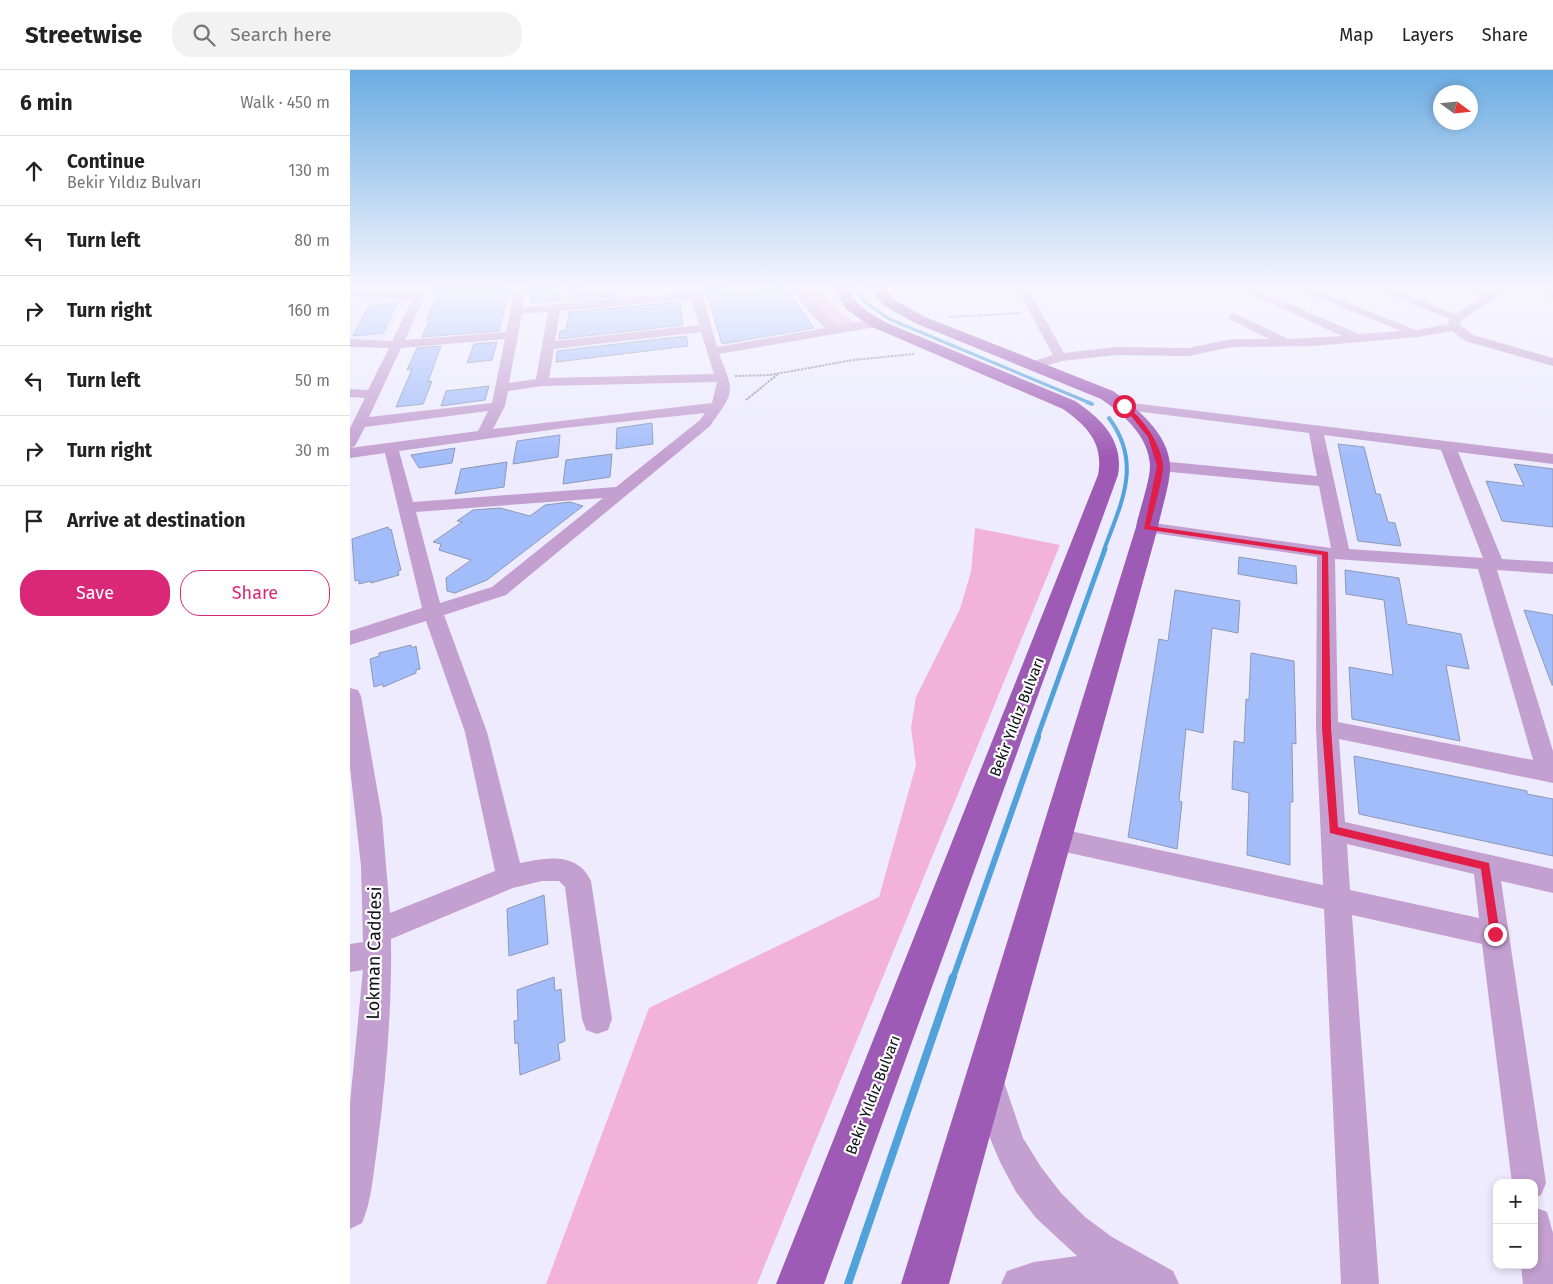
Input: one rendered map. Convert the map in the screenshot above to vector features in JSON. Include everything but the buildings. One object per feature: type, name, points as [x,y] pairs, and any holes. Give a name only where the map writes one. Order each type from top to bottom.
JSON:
[{"type":"main road","name":"Bekir Yıldız Bulvarı","points":[[800,1284],[1026,695],[1112,461],[1109,447],[1099,431],[1069,405],[925,344]]},
{"type":"main road","points":[[925,1284],[1147,527],[1160,466],[1151,437],[1136,416],[1124,406],[1048,361],[994,344]]},
{"type":"street","points":[[365,344],[412,344]]},
{"type":"street","points":[[483,435],[498,406],[510,344]]},
{"type":"street","points":[[542,382],[548,346],[569,344]]},
{"type":"street","points":[[350,638],[499,591],[700,427],[718,407],[724,394],[722,377],[710,344]]},
{"type":"street","points":[[712,352],[760,344]]},
{"type":"street","points":[[1043,344],[1048,361],[1124,351],[1181,352],[1232,344],[1251,344]]},
{"type":"street","points":[[1489,344],[1553,362]]},
{"type":"street","points":[[350,443],[396,345]]},
{"type":"street","points":[[502,388],[542,382],[722,377]]},
{"type":"street","points":[[350,393],[373,394]]},
{"type":"street","points":[[360,423],[498,406]]},
{"type":"street","points":[[1124,406],[1553,459]]},
{"type":"street","points":[[350,453],[718,407]]},
{"type":"street","points":[[1316,430],[1327,482],[1333,554],[1327,728],[1360,1284]]},
{"type":"street","points":[[1327,728],[1550,774],[1490,564],[1448,446]]},
{"type":"street","points":[[391,448],[433,612],[476,732],[510,877]]},
{"type":"street","points":[[1160,466],[1327,482]]},
{"type":"street","points":[[406,508],[619,492]]},
{"type":"street","points":[[1147,527],[1333,554],[1553,568]]},
{"type":"street","name":"Lokman Caddesi","points":[[350,696],[354,744],[374,851],[368,948],[375,1007],[368,1086],[350,1211]]},
{"type":"street","points":[[1333,830],[1553,881]]},
{"type":"street","points":[[1056,839],[1495,934]]},
{"type":"street","points":[[1486,866],[1527,1179]]},
{"type":"street","points":[[368,948],[510,877],[553,868],[569,873],[578,881],[597,1019]]},
{"type":"street","points":[[988,1071],[998,1120],[1008,1144],[1021,1168],[1042,1198],[1058,1217],[1082,1240],[1110,1259],[1150,1280]]},
{"type":"street","points":[[1538,1255],[1542,1284]]},
{"type":"street","points":[[1020,1284],[1061,1275],[1100,1272],[1150,1280]]},
{"type":"path","points":[[722,377],[779,374],[853,360],[916,353]]},
{"type":"path","points":[[746,400],[779,374]]},
{"type":"shaded area","points":[[975,528],[1060,545],[757,1284],[546,1284],[649,1008],[879,897],[916,765],[911,728],[916,697],[960,609],[971,572]]},
{"type":"waterway","points":[[948,344],[1090,403]]},
{"type":"waterway","points":[[1087,402],[1092,404]]},
{"type":"waterway","points":[[1104,550],[1122,500],[1127,468],[1125,451],[1119,435],[1109,418]]},
{"type":"waterway","points":[[1037,738],[1105,549]]},
{"type":"waterway","points":[[953,978],[1038,737]]},
{"type":"waterway","points":[[848,1284],[953,977]]},
{"type":"route","points":[[1124,406],[1136,416],[1151,437],[1157,450],[1160,466],[1147,527],[1326,553],[1327,728],[1333,830],[1486,866],[1495,934]]}]
